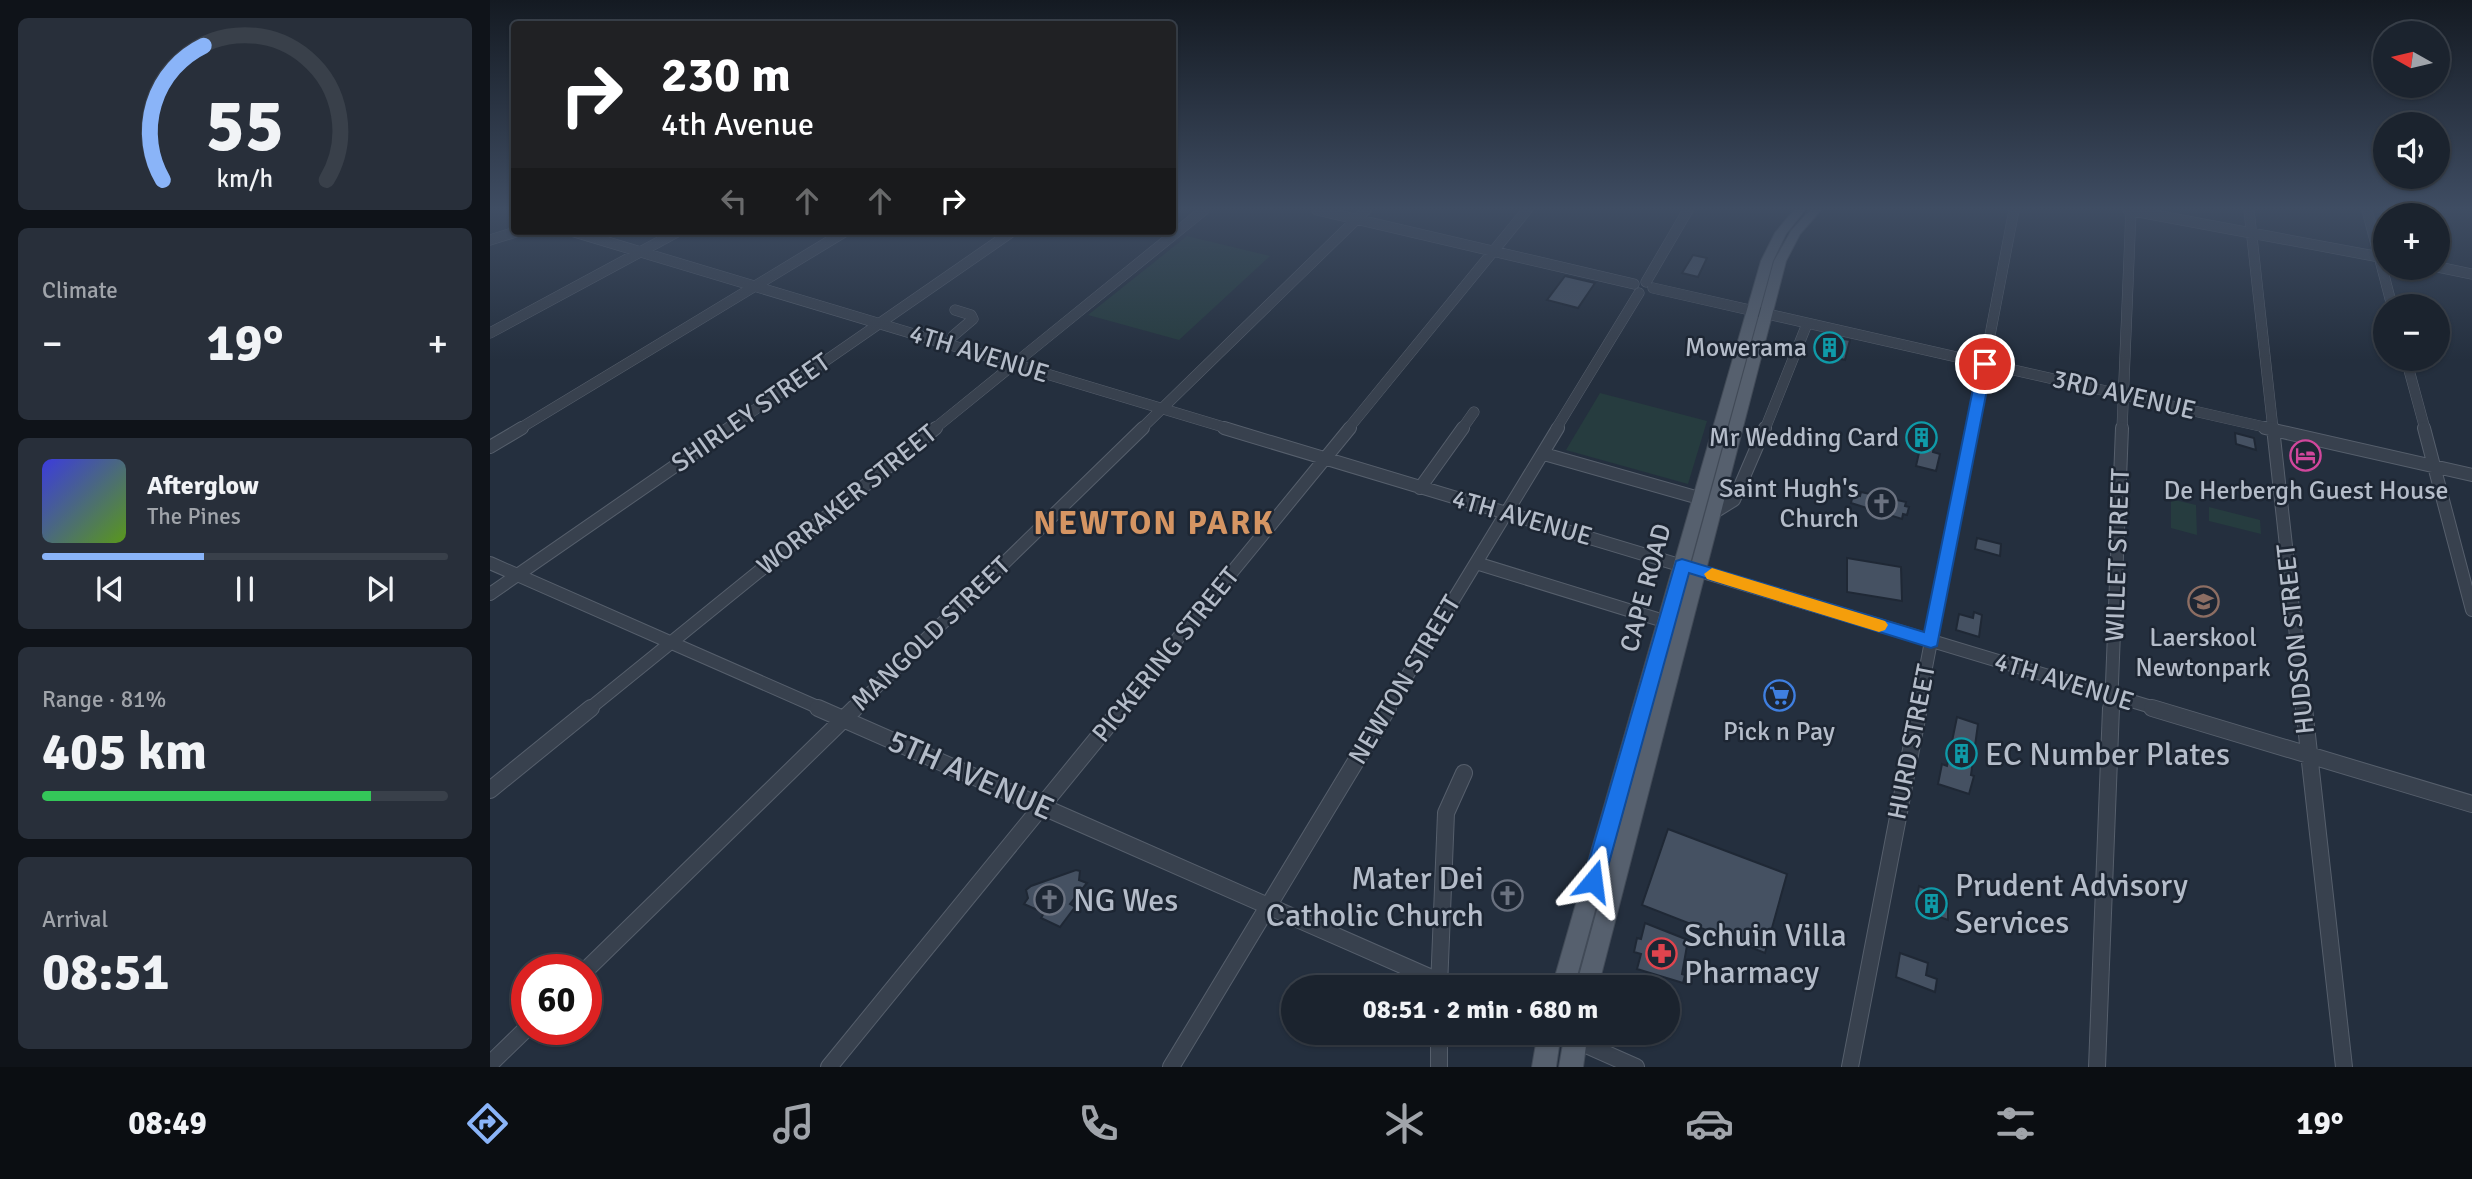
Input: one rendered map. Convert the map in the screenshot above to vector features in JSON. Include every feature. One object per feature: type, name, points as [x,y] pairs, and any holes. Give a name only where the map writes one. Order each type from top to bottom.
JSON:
[{"type":"main road","name":"CAPE ROAD","points":[[1566,975],[1667,622],[1713,513],[1761,313],[1771,260]]},
{"type":"main road","name":"CAPE ROAD","points":[[1590,975],[1690,568],[1699,498],[1780,260]]},
{"type":"main road","points":[[1544,1067],[1548,1045]]},
{"type":"main road","points":[[1570,1045],[1571,1067]]},
{"type":"street","points":[[490,333],[626,260]]},
{"type":"street","name":"4TH AVENUE","points":[[666,260],[2472,804]]},
{"type":"street","points":[[490,447],[798,260]]},
{"type":"street","name":"SHIRLEY STREET","points":[[490,594],[972,260]]},
{"type":"street","name":"WORRAKER STREET","points":[[490,789],[1143,260]]},
{"type":"street","name":"MANGOLD STREET","points":[[602,954],[1315,260]]},
{"type":"street","name":"PICKERING STREET","points":[[830,1067],[1487,260]]},
{"type":"street","name":"3RD AVENUE","points":[[1530,260],[2472,475]]},
{"type":"street","name":"NEWTON STREET","points":[[1171,1067],[1544,454],[1659,260]]},
{"type":"street","name":"HURD STREET","points":[[1850,1067],[2005,260]]},
{"type":"street","name":"WILLET STREET","points":[[2097,1067],[2128,260]]},
{"type":"street","name":"HUDSON STREET","points":[[2255,260],[2344,1067]]},
{"type":"street","points":[[2450,269],[2472,274]]},
{"type":"street","points":[[953,336],[973,319],[971,315],[955,310]]},
{"type":"street","points":[[1713,513],[1735,499],[1807,324]]},
{"type":"street","points":[[2409,371],[2472,610]]},
{"type":"street","points":[[1420,488],[1474,412]]},
{"type":"street","points":[[1544,454],[1699,498]]},
{"type":"street","name":"5TH AVENUE","points":[[490,563],[1421,975]]},
{"type":"street","points":[[1476,563],[1667,622]]},
{"type":"street","points":[[1443,975],[1446,813],[1464,773]]},
{"type":"street","points":[[490,1064],[511,1044]]},
{"type":"street","points":[[1439,1045],[1439,1067]]},
{"type":"street","points":[[1591,1045],[1636,1067]]},
{"type":"green space","points":[[1157,260],[1266,260],[1179,340],[1088,315]]},
{"type":"green space","points":[[1600,393],[1707,421],[1688,484],[1566,450]]},
{"type":"green space","points":[[2171,499],[2196,505],[2197,535],[2171,528]]},
{"type":"green space","points":[[2209,507],[2260,520],[2261,534],[2209,521]]},
{"type":"building","points":[[1690,260],[1706,260],[1698,277],[1682,273]]},
{"type":"building","points":[[1565,276],[1595,283],[1578,308],[1547,300]]},
{"type":"building","name":"Mowerama","points":[[1835,339],[1841,345],[1843,339],[1850,340],[1845,360],[1837,358],[1841,346],[1827,349],[1819,342]]},
{"type":"building","points":[[1912,426],[1936,435],[1933,452],[1940,454],[1936,471],[1916,466],[1921,444],[1908,441]]},
{"type":"building","points":[[2235,433],[2254,438],[2256,450],[2236,444]]},
{"type":"building","name":"De Herbergh Guest House","points":[[2306,448],[2317,451],[2319,465],[2295,459],[2295,452]]},
{"type":"building","name":"Saint Hugh's Church","points":[[1861,492],[1906,502],[1905,506],[1909,507],[1907,515],[1903,514],[1902,519],[1851,503],[1853,494],[1860,496]]},
{"type":"building","points":[[1977,538],[2001,544],[2000,556],[1975,549]]},
{"type":"building","points":[[1847,558],[1901,567],[1902,601],[1847,592]]},
{"type":"building","points":[[1974,612],[1982,615],[1979,637],[1956,630],[1959,614],[1973,618]]},
{"type":"building","points":[[1957,717],[1978,724],[1971,775],[1974,776],[1969,794],[1938,784],[1942,764],[1947,766]]},
{"type":"building","points":[[1668,829],[1787,874],[1765,953],[1642,905]]},
{"type":"building","name":"NG Wes","points":[[1076,870],[1080,871],[1079,880],[1087,883],[1070,904],[1075,907],[1060,927],[1041,918],[1044,913],[1024,904],[1028,898],[1026,890],[1031,886]]},
{"type":"building","name":"Prudent Advisory Services","points":[[1919,886],[1948,899],[1948,920],[1915,908]]},
{"type":"building","name":"Schuin Villa Pharmacy","points":[[1645,923],[1688,940],[1683,983],[1680,982],[1680,975],[1657,975],[1637,969],[1641,954],[1634,952],[1637,938],[1641,939]]},
{"type":"building","points":[[1900,953],[1928,963],[1926,975],[1937,979],[1935,992],[1896,977]]},
{"type":"slow traffic","points":[[1712,574],[1879,625]]},
{"type":"place","name":"Mowerama","points":[[1830,348]]},
{"type":"place","name":"Mr Wedding Card","points":[[1922,438]]},
{"type":"place","name":"De Herbergh Guest House","points":[[2306,456]]},
{"type":"place","name":"Saint Hugh's Church","points":[[1882,504]]},
{"type":"place","name":"Laerskool Newtonpark","points":[[2203,602]]},
{"type":"place","name":"Pick n Pay","points":[[1779,696]]},
{"type":"place","name":"EC Number Plates","points":[[1962,754]]},
{"type":"place","name":"Mater Dei Catholic Church","points":[[1507,896]]},
{"type":"place","name":"NG Wes","points":[[1050,900]]},
{"type":"place","name":"Prudent Advisory Services","points":[[1932,903]]},
{"type":"place","name":"Schuin Villa Pharmacy","points":[[1661,953]]},
{"type":"district","name":"NEWTON PARK","points":[[1154,523]]},
{"type":"route","points":[[1593,881],[1679,584],[1682,565],[1931,641],[1985,364]]}]
